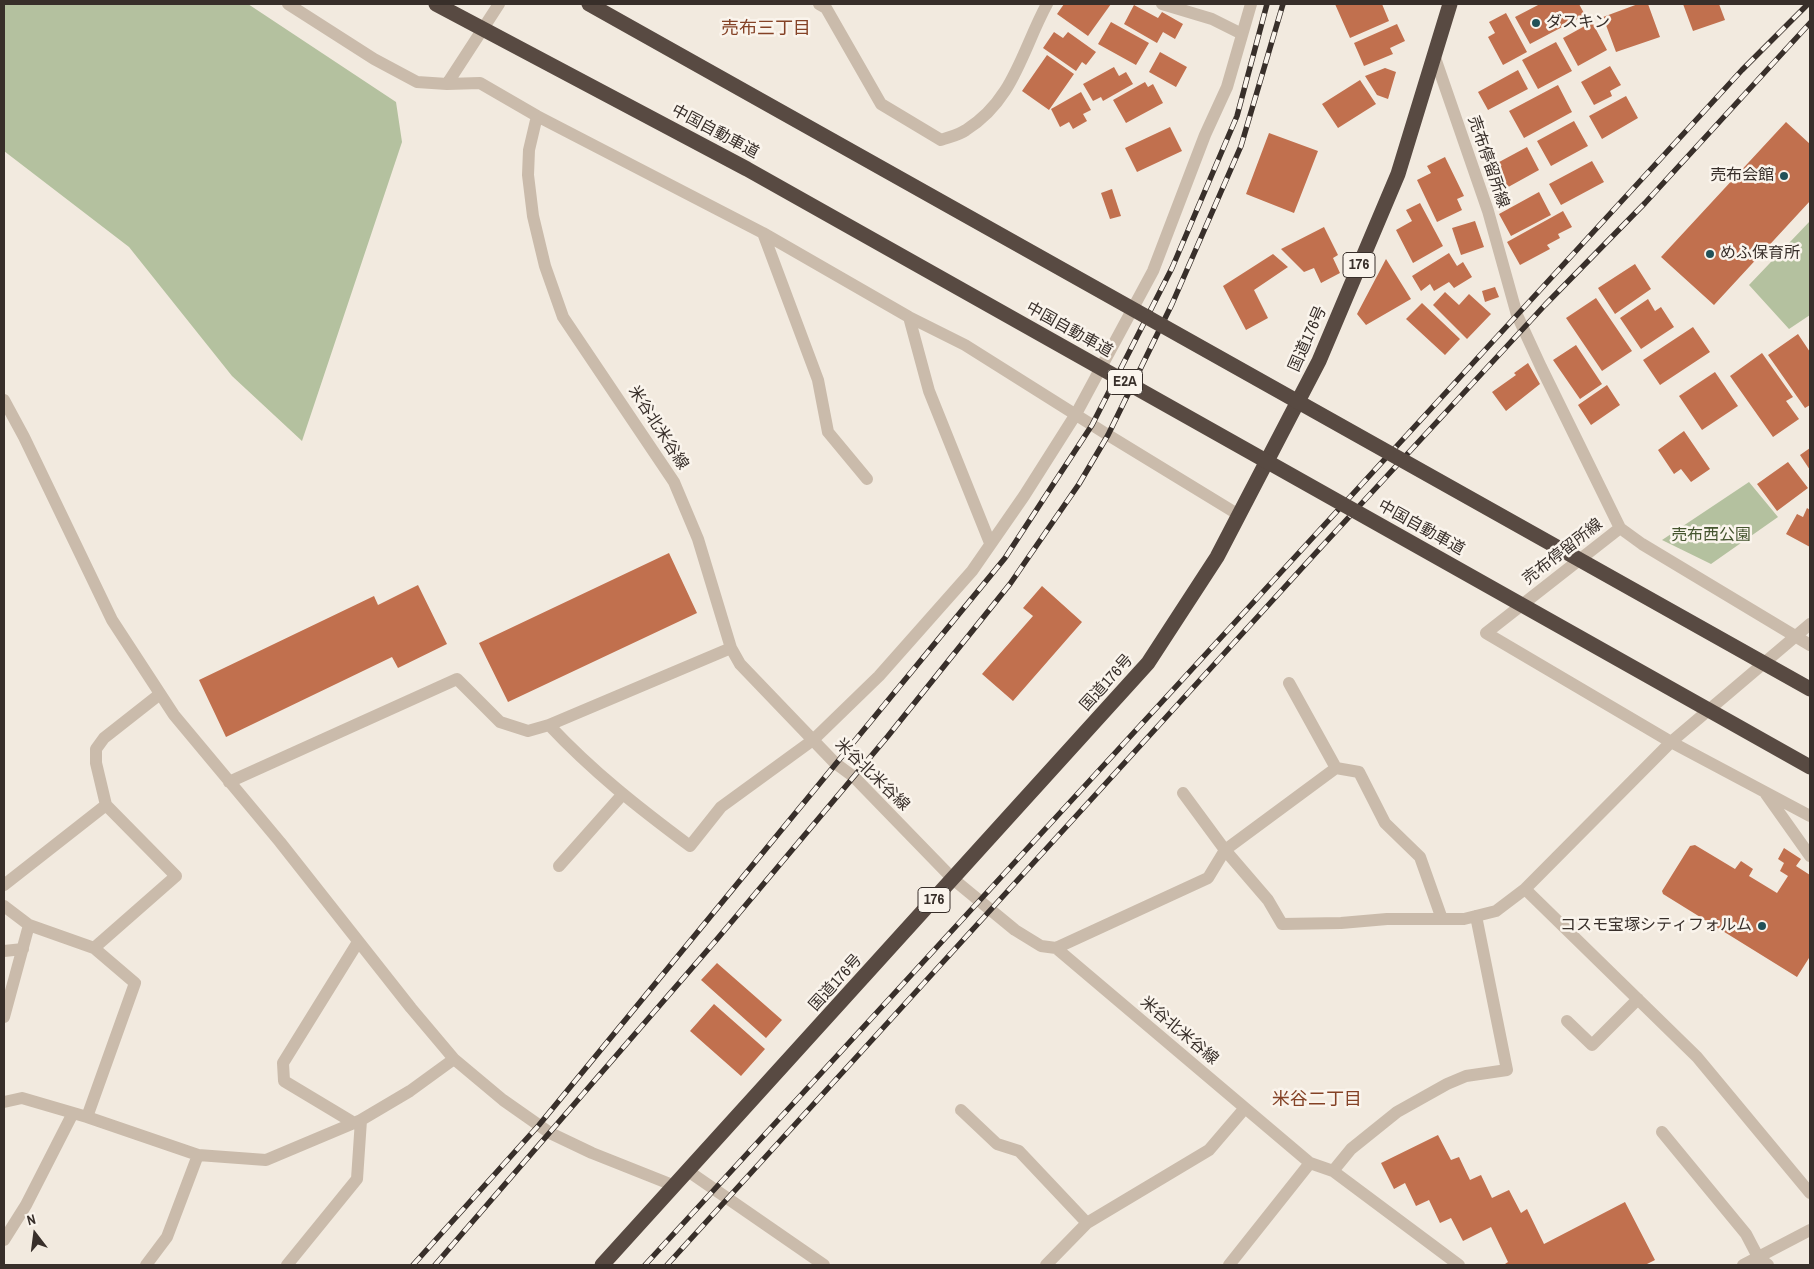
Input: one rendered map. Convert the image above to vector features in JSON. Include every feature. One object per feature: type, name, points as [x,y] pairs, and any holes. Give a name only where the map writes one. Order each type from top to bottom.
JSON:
[{"type":"highway","name":"中国自動車道","points":[[436,4],[747,169],[1810,767]]},
{"type":"highway","points":[[589,4],[1810,689]]},
{"type":"highway","name":"国道176号","points":[[602,1265],[1148,663],[1217,558],[1319,361],[1398,174],[1450,4]]},
{"type":"street","points":[[288,4],[374,59],[417,82],[447,84],[480,83],[536,116],[763,233],[909,317],[966,345],[1239,515]]},
{"type":"street","points":[[447,84],[499,4]]},
{"type":"street","points":[[819,4],[826,8],[881,104],[941,140],[965,131],[993,109],[1017,72],[1047,4]]},
{"type":"street","points":[[1162,4],[1212,19],[1242,34]]},
{"type":"street","points":[[549,725],[569,747],[622,795],[690,846],[721,807],[813,740],[879,676],[972,571],[1024,496],[1076,414],[1153,271],[1205,135],[1227,87],[1251,4]]},
{"type":"street","name":"売布停留所線","points":[[1434,55],[1488,211],[1517,315],[1540,367],[1620,528],[1486,633],[1670,742],[1765,792],[1810,856]]},
{"type":"street","name":"米谷北米谷線","points":[[536,116],[528,175],[533,216],[545,266],[563,317],[674,482],[698,539],[731,648],[740,664],[813,740],[836,763],[854,777],[953,879],[1015,930],[1041,946],[1056,948],[1310,1163],[1333,1171],[1459,1265]]},
{"type":"street","points":[[763,233],[818,380],[828,432],[867,479]]},
{"type":"street","points":[[909,317],[929,392],[990,543]]},
{"type":"street","points":[[4,400],[10,424],[112,620],[174,715],[280,842],[358,942],[454,1059],[503,1100],[550,1133],[592,1153],[675,1186]]},
{"type":"street","points":[[1620,528],[1642,544],[1810,645]]},
{"type":"street","points":[[1183,793],[1225,850],[1268,900],[1282,924],[1340,923],[1387,919],[1464,919],[1496,911],[1526,889],[1670,742],[1810,624]]},
{"type":"street","points":[[229,782],[457,680],[500,722],[528,731],[549,725],[731,648]]},
{"type":"street","points":[[1289,683],[1336,768]]},
{"type":"street","points":[[94,948],[176,876],[106,805],[96,763],[96,749],[104,738],[160,694]]},
{"type":"street","points":[[1056,948],[1208,878],[1225,850],[1336,768],[1360,772],[1385,824],[1420,857],[1442,919]]},
{"type":"street","points":[[1765,792],[1810,816]]},
{"type":"street","points":[[559,866],[622,795]]},
{"type":"street","points":[[4,885],[106,805]]},
{"type":"street","points":[[1526,889],[1697,1057],[1810,1193]]},
{"type":"street","points":[[4,906],[30,925],[94,948],[134,982],[87,1117]]},
{"type":"street","points":[[1333,1171],[1351,1149],[1397,1112],[1447,1084],[1466,1076],[1507,1070],[1476,916]]},
{"type":"street","points":[[4,1017],[30,925]]},
{"type":"street","points":[[358,942],[283,1063],[284,1081],[358,1122]]},
{"type":"street","points":[[4,951],[23,949]]},
{"type":"street","points":[[1567,1021],[1592,1045],[1638,999]]},
{"type":"street","points":[[4,1102],[22,1098],[87,1117],[198,1155],[266,1160],[358,1122],[410,1091],[454,1059]]},
{"type":"street","points":[[1046,1265],[1087,1222],[1209,1150],[1245,1108]]},
{"type":"street","points":[[961,1110],[997,1144],[1019,1151],[1087,1222]]},
{"type":"street","points":[[4,1240],[26,1205],[73,1113]]},
{"type":"street","points":[[287,1265],[357,1179],[358,1122]]},
{"type":"street","points":[[1662,1132],[1746,1234],[1763,1261]]},
{"type":"street","points":[[146,1265],[167,1237],[198,1155]]},
{"type":"street","points":[[1229,1265],[1310,1163]]},
{"type":"street","points":[[688,1171],[824,1265]]},
{"type":"street","points":[[1743,1265],[1763,1261],[1810,1230]]},
{"type":"green space","points":[[4,4],[248,4],[396,102],[402,142],[302,441],[232,376],[129,247],[4,151]]},
{"type":"green space","points":[[1810,221],[1810,315],[1789,329],[1749,285]]},
{"type":"green space","name":"売布西公園","points":[[1749,482],[1778,517],[1711,564],[1662,540]]},
{"type":"building","points":[[1064,4],[1111,4],[1088,36],[1057,14]]},
{"type":"building","points":[[1335,4],[1382,4],[1389,21],[1350,38]]},
{"type":"building","points":[[1540,4],[1579,4],[1585,15],[1530,44],[1515,17]]},
{"type":"building","points":[[1638,4],[1648,4],[1660,37],[1616,52],[1603,17]]},
{"type":"building","points":[[1683,4],[1719,4],[1725,20],[1693,31]]},
{"type":"building","points":[[1134,5],[1158,18],[1162,12],[1183,24],[1175,39],[1163,32],[1157,43],[1124,24]]},
{"type":"building","points":[[1506,13],[1527,52],[1503,65],[1488,37],[1495,33],[1489,22]]},
{"type":"building","points":[[1111,22],[1149,43],[1136,65],[1098,44]]},
{"type":"building","points":[[1592,22],[1607,50],[1578,66],[1563,38]]},
{"type":"building","points":[[1397,24],[1405,41],[1390,48],[1393,54],[1364,66],[1354,43]]},
{"type":"building","points":[[1054,32],[1063,38],[1068,32],[1096,52],[1086,65],[1082,62],[1076,71],[1043,48]]},
{"type":"building","points":[[1556,42],[1572,71],[1538,89],[1522,60]]},
{"type":"building","points":[[1160,52],[1187,67],[1176,87],[1149,72]]},
{"type":"building","points":[[1047,55],[1074,74],[1049,110],[1022,91]]},
{"type":"building","points":[[1610,66],[1621,85],[1610,91],[1612,96],[1594,105],[1581,82]]},
{"type":"building","points":[[1114,67],[1119,76],[1126,72],[1133,84],[1103,101],[1101,97],[1093,101],[1083,84]]},
{"type":"building","points":[[1385,68],[1396,72],[1388,99],[1377,95],[1365,76]]},
{"type":"building","points":[[1518,70],[1528,89],[1488,110],[1478,92]]},
{"type":"building","points":[[1360,80],[1376,104],[1338,128],[1322,104]]},
{"type":"building","points":[[1145,82],[1148,87],[1153,84],[1163,103],[1126,123],[1113,100]]},
{"type":"building","points":[[1558,85],[1572,112],[1524,138],[1509,111]]},
{"type":"building","points":[[1081,92],[1091,110],[1083,114],[1087,121],[1073,129],[1069,122],[1060,127],[1051,109]]},
{"type":"building","points":[[1626,96],[1638,118],[1602,139],[1589,116]]},
{"type":"building","points":[[1574,121],[1588,146],[1551,166],[1537,141]]},
{"type":"building","points":[[1786,122],[1810,144],[1810,201],[1714,305],[1661,257]]},
{"type":"building","points":[[1170,127],[1182,151],[1137,172],[1125,148]]},
{"type":"building","points":[[1269,133],[1318,151],[1294,213],[1246,194]]},
{"type":"building","points":[[1527,147],[1539,170],[1501,191],[1488,168]]},
{"type":"building","points":[[1445,157],[1464,196],[1457,199],[1462,210],[1437,222],[1417,180],[1431,173],[1427,166]]},
{"type":"building","points":[[1592,161],[1604,182],[1561,205],[1549,184]]},
{"type":"building","points":[[1112,189],[1121,216],[1110,219],[1101,193]]},
{"type":"building","points":[[1539,192],[1551,215],[1511,236],[1499,214]]},
{"type":"building","points":[[1420,203],[1443,246],[1413,263],[1396,230],[1412,221],[1406,210]]},
{"type":"building","points":[[1563,211],[1572,227],[1558,234],[1560,238],[1547,245],[1550,249],[1520,265],[1507,242]]},
{"type":"building","points":[[1475,221],[1484,247],[1461,255],[1452,228]]},
{"type":"building","points":[[1324,227],[1338,255],[1333,258],[1340,273],[1321,283],[1314,268],[1304,272],[1281,249]]},
{"type":"building","points":[[1449,253],[1457,266],[1463,262],[1472,277],[1454,288],[1449,282],[1434,291],[1430,284],[1421,291],[1412,276]]},
{"type":"building","points":[[1273,254],[1288,267],[1254,290],[1268,318],[1246,330],[1223,286]]},
{"type":"building","points":[[1386,259],[1411,299],[1366,325],[1357,314]]},
{"type":"building","points":[[1635,264],[1651,289],[1615,314],[1598,288]]},
{"type":"building","points":[[1495,287],[1499,297],[1485,302],[1482,291]]},
{"type":"building","points":[[1445,292],[1459,305],[1469,294],[1491,314],[1467,339],[1433,305]]},
{"type":"building","points":[[1596,298],[1632,351],[1602,371],[1566,318]]},
{"type":"building","points":[[1648,299],[1655,311],[1661,307],[1674,327],[1641,349],[1620,318]]},
{"type":"building","points":[[1422,303],[1460,339],[1445,355],[1406,319]]},
{"type":"building","points":[[1693,327],[1710,352],[1660,385],[1643,360]]},
{"type":"building","points":[[1798,334],[1810,352],[1810,405],[1805,408],[1768,355]]},
{"type":"building","points":[[1576,345],[1602,384],[1580,399],[1553,360]]},
{"type":"building","points":[[1762,353],[1793,397],[1786,401],[1799,419],[1773,437],[1730,376]]},
{"type":"building","points":[[1528,363],[1540,384],[1506,411],[1492,392],[1516,375],[1514,373]]},
{"type":"building","points":[[1715,372],[1738,406],[1702,430],[1679,396]]},
{"type":"building","points":[[1607,385],[1620,405],[1591,425],[1578,405]]},
{"type":"building","points":[[1684,431],[1710,469],[1691,482],[1681,469],[1674,474],[1658,450]]},
{"type":"building","points":[[1810,448],[1810,470],[1800,455]]},
{"type":"building","points":[[1788,462],[1808,488],[1777,511],[1757,484]]},
{"type":"building","points":[[1807,508],[1810,510],[1810,547],[1786,534],[1797,514],[1803,517]]},
{"type":"building","points":[[669,553],[697,613],[508,702],[479,643]]},
{"type":"building","points":[[418,585],[447,644],[398,668],[392,657],[226,737],[199,680],[374,596],[378,605]]},
{"type":"building","points":[[1042,586],[1082,622],[1013,701],[982,674],[1033,616],[1023,608]]},
{"type":"building","name":"コスモ宝塚シティフォルム","points":[[1695,845],[1735,869],[1741,861],[1753,869],[1749,876],[1777,893],[1788,876],[1780,871],[1784,863],[1778,859],[1784,848],[1801,859],[1796,866],[1810,875],[1810,959],[1797,977],[1663,894],[1662,891],[1690,846]]},
{"type":"building","points":[[717,963],[782,1020],[766,1038],[701,980]]},
{"type":"building","points":[[714,1004],[765,1049],[741,1076],[690,1031]]},
{"type":"building","points":[[1438,1135],[1451,1160],[1459,1157],[1470,1180],[1481,1175],[1492,1198],[1509,1190],[1521,1213],[1527,1209],[1544,1244],[1625,1202],[1655,1260],[1645,1265],[1506,1265],[1508,1262],[1491,1227],[1463,1241],[1451,1218],[1440,1223],[1429,1200],[1416,1206],[1405,1183],[1394,1189],[1381,1163]]},
{"type":"railway","points":[[413,1265],[539,1125],[1005,558],[1092,425],[1172,268],[1237,116],[1267,4]]},
{"type":"railway","points":[[435,1265],[718,938],[888,736],[1010,584],[1079,484],[1108,435],[1172,304],[1241,146],[1283,4]]},
{"type":"railway","points":[[645,1265],[1742,70],[1808,4]]},
{"type":"railway","points":[[667,1265],[1313,556],[1545,305],[1645,203],[1810,23]]},
{"type":"place","name":"ダスキン","points":[[1536,23]]},
{"type":"place","name":"売布会館","points":[[1784,176]]},
{"type":"place","name":"めふ保育所","points":[[1710,254]]},
{"type":"place","name":"コスモ宝塚シティフォルム","points":[[1762,926]]},
{"type":"district","name":"売布三丁目","points":[[766,29]]},
{"type":"district","name":"米谷二丁目","points":[[1317,1100]]}]
